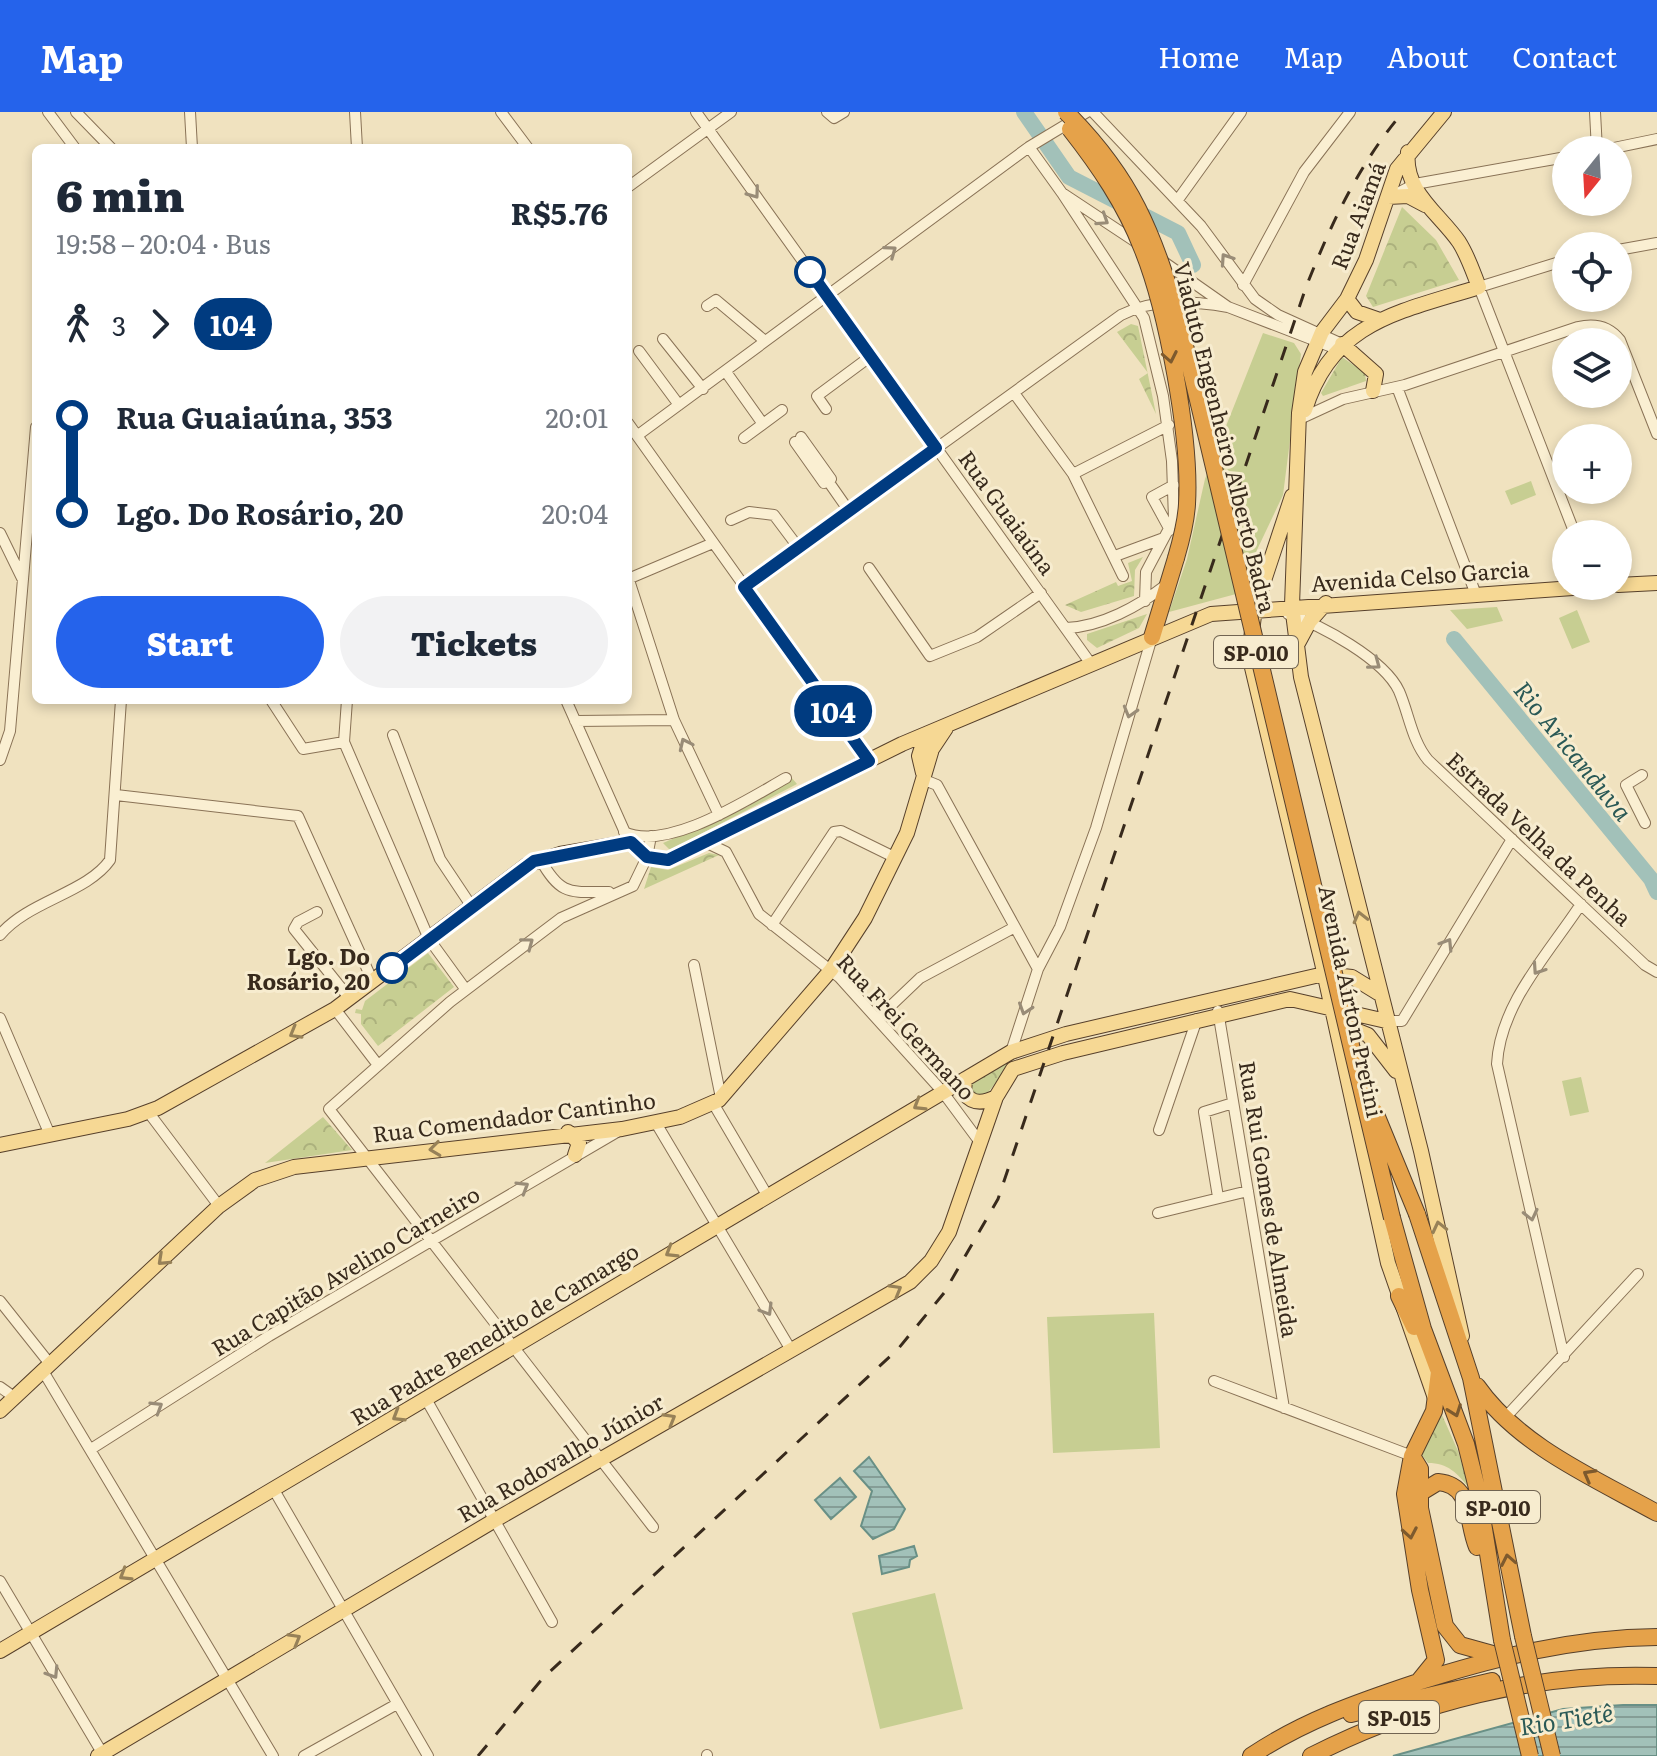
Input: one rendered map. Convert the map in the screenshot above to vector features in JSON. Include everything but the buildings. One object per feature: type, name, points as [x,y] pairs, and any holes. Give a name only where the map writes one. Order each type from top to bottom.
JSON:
[{"type":"highway","points":[[1056,112],[1118,197],[1143,248],[1156,294],[1183,430],[1187,506],[1176,558],[1152,637]]},
{"type":"highway","name":"Viaduto Engenheiro Alberto Badra","points":[[1066,112],[1109,158],[1125,182],[1140,208],[1162,263],[1392,1218],[1427,1338]]},
{"type":"highway","name":"Viaduto Engenheiro Alberto Badra","points":[[1084,112],[1130,169],[1147,199],[1182,297],[1373,1105],[1387,1149],[1417,1214]]},
{"type":"highway","name":"Avenida Aírton Pretini","points":[[1417,1214],[1471,1378],[1523,1636],[1552,1756]]},
{"type":"highway","points":[[1399,1296],[1418,1335],[1427,1338]]},
{"type":"highway","name":"SP-010","points":[[1427,1338],[1466,1444],[1478,1492],[1502,1648],[1530,1756]]},
{"type":"highway","points":[[1417,1683],[1436,1660],[1406,1511],[1406,1483],[1412,1456],[1434,1411],[1439,1371]]},
{"type":"highway","points":[[1471,1378],[1504,1419],[1576,1468],[1657,1513]]},
{"type":"highway","points":[[1412,1456],[1420,1469],[1426,1544],[1445,1626],[1460,1645],[1502,1648],[1657,1637]]},
{"type":"highway","points":[[1420,1493],[1438,1482],[1457,1486],[1464,1495],[1475,1542],[1488,1566]]},
{"type":"highway","points":[[1251,1756],[1340,1707],[1417,1683],[1502,1648]]},
{"type":"highway","name":"SP-015","points":[[1311,1756],[1382,1722],[1492,1692],[1566,1678],[1657,1676]]},
{"type":"highway","points":[[1308,1722],[1496,1680],[1529,1684]]},
{"type":"main road","name":"Rua Aiamá","points":[[1301,423],[1305,372],[1320,336],[1347,299],[1366,260],[1397,169],[1444,112]]},
{"type":"main road","points":[[1296,480],[1301,423],[1319,375],[1339,346],[1380,320],[1479,287],[1458,240],[1426,206],[1409,171],[1408,152]]},
{"type":"main road","points":[[1388,197],[1408,196],[1426,206]]},
{"type":"main road","points":[[1347,299],[1357,312],[1380,320]]},
{"type":"main road","points":[[1339,346],[1373,369],[1377,378],[1373,391]]},
{"type":"main road","name":"Avenida Aírton Pretini","points":[[1296,480],[1272,549],[1249,655],[1385,1248],[1435,1398]]},
{"type":"main road","name":"Avenida Aírton Pretini","points":[[1296,480],[1293,565],[1295,648],[1456,1300],[1465,1359]]},
{"type":"main road","points":[[1272,549],[1293,565]]},
{"type":"main road","points":[[1632,584],[1657,583]]},
{"type":"main road","name":"Avenida Celso Garcia","points":[[647,857],[668,860],[926,734],[1211,614],[1261,607],[1293,610],[1326,603],[1552,588]]},
{"type":"main road","points":[[1295,648],[1310,621],[1326,603]]},
{"type":"main road","name":"Rua Comendador Cantinho","points":[[0,1411],[219,1206],[255,1180],[274,1171],[365,1156],[568,1132],[622,1129],[656,1123],[717,1100],[831,970],[865,918],[896,858],[938,737],[949,724]]},
{"type":"main road","name":"Rua Comendador Cantinho","points":[[922,776],[919,756],[926,734]]},
{"type":"main road","points":[[0,1145],[149,1113],[335,1009],[527,865],[540,859],[624,839],[647,857]]},
{"type":"main road","points":[[1324,974],[1352,977],[1378,993]]},
{"type":"main road","name":"Rua Padre Benedito de Camargo","points":[[0,1651],[1011,1052],[1066,1034],[1324,974]]},
{"type":"main road","name":"Rua Rodovalho Júnior","points":[[101,1755],[495,1520],[910,1282],[931,1261],[954,1220],[996,1097],[1006,1076],[1022,1065],[1197,1019],[1290,999],[1386,1021]]},
{"type":"main road","points":[[1338,1038],[1353,1029],[1365,1032],[1401,1078]]},
{"type":"main road","points":[[965,1079],[964,1093],[972,1101],[984,1102],[996,1097]]},
{"type":"main road","points":[[568,1132],[579,1143],[575,1155]]},
{"type":"street","points":[[48,112],[72,144]]},
{"type":"street","points":[[76,112],[107,144]]},
{"type":"street","points":[[190,112],[192,144]]},
{"type":"street","points":[[355,112],[357,144]]},
{"type":"street","points":[[501,112],[525,144]]},
{"type":"street","name":"Rua Guaiaúna","points":[[696,112],[1091,664]]},
{"type":"street","points":[[632,184],[731,112]]},
{"type":"street","points":[[827,112],[834,118],[844,112]]},
{"type":"street","points":[[638,435],[1031,146],[1084,112]]},
{"type":"street","points":[[1093,112],[1222,252],[1243,285],[1265,307],[1339,346]]},
{"type":"street","points":[[1177,201],[1241,112]]},
{"type":"street","points":[[1243,285],[1304,172],[1350,112]]},
{"type":"street","points":[[1595,112],[1596,136]]},
{"type":"street","points":[[1632,144],[1657,139]]},
{"type":"street","points":[[1031,146],[1138,306],[1147,327],[1169,425],[1174,519],[1146,572],[1143,584],[1145,601]]},
{"type":"street","points":[[1388,197],[1415,184],[1552,160]]},
{"type":"street","points":[[1426,206],[1435,181]]},
{"type":"street","points":[[1062,193],[1228,307]]},
{"type":"street","points":[[1632,247],[1657,243]]},
{"type":"street","points":[[1552,264],[1479,287],[1570,520]]},
{"type":"street","points":[[707,306],[716,300],[765,341]]},
{"type":"street","points":[[744,587],[1121,315],[1138,306],[1187,302],[1228,307],[1320,336]]},
{"type":"street","points":[[1301,423],[1324,406],[1397,387],[1578,327],[1596,325],[1615,333],[1620,340],[1657,434]]},
{"type":"street","points":[[663,339],[703,389]]},
{"type":"street","points":[[639,351],[679,405]]},
{"type":"street","points":[[826,409],[817,396],[871,356]]},
{"type":"street","points":[[726,372],[763,424]]},
{"type":"street","points":[[1397,387],[1475,592]]},
{"type":"street","points":[[1014,393],[1073,474],[1123,576]]},
{"type":"street","points":[[744,438],[782,410]]},
{"type":"street","points":[[1073,474],[1169,425]]},
{"type":"street","points":[[632,428],[869,761]]},
{"type":"street","points":[[798,440],[824,483],[828,481],[849,511]]},
{"type":"street","points":[[0,760],[10,731],[32,474]]},
{"type":"street","points":[[1167,534],[1152,497],[1174,485]]},
{"type":"street","points":[[731,520],[749,512],[774,515],[798,547]]},
{"type":"street","points":[[0,533],[23,579]]},
{"type":"street","points":[[1115,556],[1167,534]]},
{"type":"street","points":[[632,576],[713,543]]},
{"type":"street","points":[[869,568],[930,656],[977,637],[1041,593]]},
{"type":"street","points":[[1069,632],[1145,601],[1168,583]]},
{"type":"street","points":[[632,590],[674,720],[719,815]]},
{"type":"street","name":"Estrada Velha da Penha","points":[[1293,610],[1392,679],[1423,753],[1645,965],[1657,972]]},
{"type":"street","points":[[1011,1052],[1038,969],[1060,927],[1096,828],[1152,637]]},
{"type":"street","points":[[0,935],[45,901],[104,868],[112,853],[121,704]]},
{"type":"street","points":[[274,704],[303,749],[344,742]]},
{"type":"street","points":[[347,704],[344,742],[429,939],[466,990]]},
{"type":"street","points":[[568,704],[624,839],[651,836],[719,815],[786,778]]},
{"type":"street","points":[[575,721],[674,720]]},
{"type":"street","points":[[393,735],[440,859],[472,907]]},
{"type":"street","points":[[1642,775],[1626,785],[1645,823]]},
{"type":"street","points":[[922,776],[937,785],[1038,969]]},
{"type":"street","points":[[916,805],[930,794],[943,795]]},
{"type":"street","points":[[116,795],[293,814],[303,822],[373,982]]},
{"type":"street","points":[[772,925],[834,832],[841,831],[896,858]]},
{"type":"street","points":[[651,836],[637,882],[561,918],[466,990],[329,1109],[653,1527]]},
{"type":"street","points":[[1386,1021],[1402,1021],[1512,839]]},
{"type":"street","name":"Rua Frei Germano","points":[[705,842],[726,852],[754,907],[772,925],[831,970],[878,1018],[942,1091],[979,1141]]},
{"type":"street","points":[[540,859],[563,890],[613,892]]},
{"type":"street","points":[[1564,1357],[1497,1064],[1499,1037],[1509,1013],[1581,904]]},
{"type":"street","points":[[317,912],[298,922],[294,929],[350,999]]},
{"type":"street","points":[[878,1018],[920,978],[1015,927]]},
{"type":"street","points":[[694,965],[717,1100],[767,1195]]},
{"type":"street","name":"Rua Rui Gomes de Almeida","points":[[1216,997],[1284,1408]]},
{"type":"street","points":[[335,1009],[378,1065]]},
{"type":"street","points":[[0,1018],[50,1135]]},
{"type":"street","points":[[1159,1130],[1197,1019]]},
{"type":"street","points":[[1218,1197],[1204,1112],[1233,1103]]},
{"type":"street","points":[[149,1113],[219,1206]]},
{"type":"street","points":[[656,1123],[791,1350]]},
{"type":"street","name":"Rua Capitão Avelino Carneiro","points":[[91,1449],[269,1336],[622,1129]]},
{"type":"street","points":[[1158,1213],[1248,1191]]},
{"type":"street","points":[[1504,1419],[1638,1274]]},
{"type":"street","points":[[0,1301],[46,1368],[273,1756]]},
{"type":"street","points":[[1214,1381],[1412,1456]]},
{"type":"street","points":[[0,1387],[14,1397]]},
{"type":"street","points":[[426,1399],[552,1622]]},
{"type":"street","points":[[274,1490],[428,1756]]},
{"type":"street","points":[[0,1581],[101,1755]]},
{"type":"street","points":[[304,1756],[397,1704]]},
{"type":"green space","points":[[1402,207],[1436,240],[1459,280],[1373,307],[1366,296]]},
{"type":"green space","points":[[1131,324],[1138,326],[1147,372],[1117,332]]},
{"type":"green space","points":[[1263,333],[1294,343],[1301,354],[1283,495],[1236,594],[1169,612],[1187,559],[1205,479]]},
{"type":"green space","points":[[1342,357],[1365,373],[1366,381],[1323,396],[1321,393]]},
{"type":"green space","points":[[1148,373],[1156,414],[1139,379]]},
{"type":"green space","points":[[1531,481],[1536,495],[1511,505],[1505,491]]},
{"type":"green space","points":[[1143,557],[1135,570],[1134,596],[1081,612],[1065,605],[1116,582],[1118,586],[1132,581],[1128,563]]},
{"type":"green space","points":[[1497,607],[1503,621],[1467,629],[1450,610]]},
{"type":"green space","points":[[1577,610],[1590,642],[1572,649],[1559,618]]},
{"type":"green space","points":[[1147,614],[1139,628],[1097,648],[1087,640],[1087,634]]},
{"type":"green space","points":[[791,777],[797,784],[670,850],[663,843],[747,807]]},
{"type":"green space","points":[[709,853],[719,855],[644,889],[651,867],[668,870]]},
{"type":"green space","points":[[428,953],[454,987],[378,1046],[361,1024],[361,1014],[355,1013],[356,1009],[362,1010],[365,1001]]},
{"type":"green space","points":[[1015,1058],[986,1095],[978,1096],[969,1089],[969,1083]]},
{"type":"green space","points":[[1581,1077],[1589,1112],[1570,1116],[1562,1081]]},
{"type":"green space","points":[[323,1117],[352,1150],[265,1163]]},
{"type":"green space","points":[[1154,1313],[1160,1448],[1053,1453],[1047,1317]]},
{"type":"green space","points":[[1442,1415],[1458,1451],[1469,1488],[1452,1470],[1428,1463],[1419,1451]]},
{"type":"green space","points":[[935,1593],[963,1709],[880,1729],[852,1613]]},
{"type":"water","points":[[869,1457],[905,1509],[894,1529],[873,1539],[861,1526],[872,1491],[854,1471]]},
{"type":"water","points":[[840,1478],[856,1497],[831,1519],[815,1500]]},
{"type":"water","points":[[914,1546],[917,1556],[910,1560],[909,1567],[882,1574],[879,1556]]},
{"type":"water","name":"Rio Tietê","points":[[1657,1705],[1657,1756],[1393,1756],[1563,1709]]},
{"type":"waterway","name":"Rio Aricanduva","points":[[1024,112],[1069,177],[1178,233],[1193,265]]},
{"type":"waterway","name":"Rio Aricanduva","points":[[1454,639],[1651,879],[1657,892]]},
{"type":"railway","points":[[478,1756],[543,1678],[898,1349],[944,1293],[998,1199],[1306,287],[1359,174],[1403,112]]},
{"type":"bus line","name":"104","points":[[392,968],[534,861],[631,842],[647,857],[668,860],[869,761],[744,587],[936,448],[810,272]]},
{"type":"place","name":"Lgo. Do Rosário, 20","points":[[392,968]]}]
